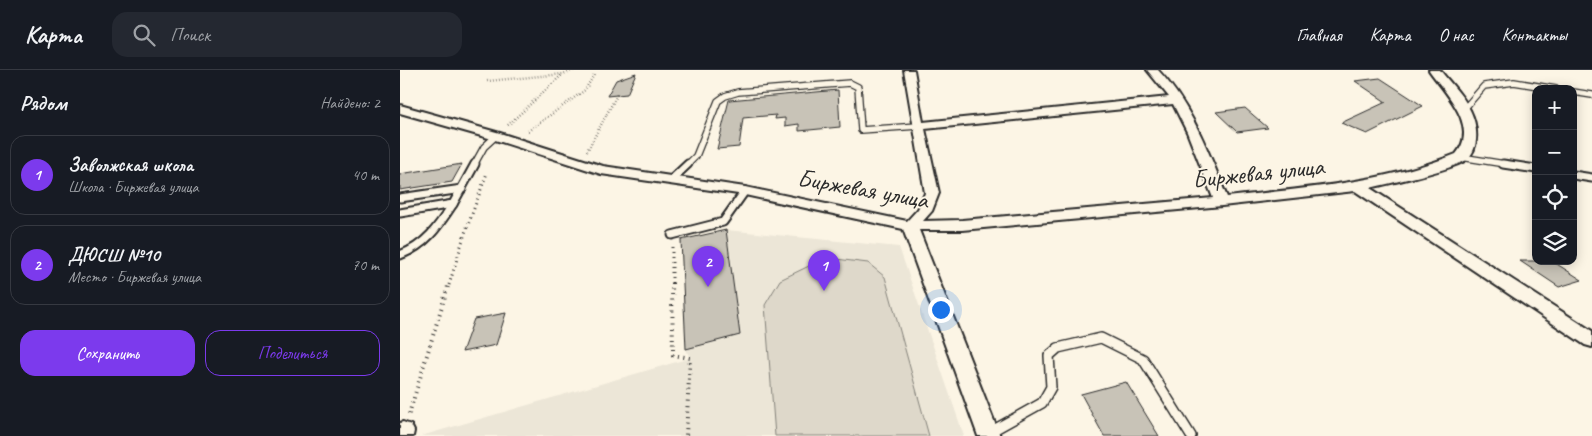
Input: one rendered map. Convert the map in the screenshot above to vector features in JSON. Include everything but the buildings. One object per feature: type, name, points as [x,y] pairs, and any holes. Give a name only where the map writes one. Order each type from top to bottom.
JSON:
[{"type":"street","points":[[909,70],[932,193],[925,211],[910,226],[989,434]]},
{"type":"street","points":[[1152,70],[1167,85],[1185,113],[1222,202]]},
{"type":"street","points":[[1434,70],[1464,109],[1471,129],[1466,150],[1461,157]]},
{"type":"street","points":[[918,126],[1177,100]]},
{"type":"street","name":"Биржевая улица","points":[[400,109],[503,138],[601,170],[746,191],[910,226],[1036,220],[1222,202],[1358,186],[1398,178],[1461,157]]},
{"type":"street","name":"Биржевая улица","points":[[1358,186],[1592,340]]},
{"type":"lane","points":[[1464,109],[1484,86],[1514,82],[1532,85]]},
{"type":"lane","points":[[671,180],[696,156],[718,101],[725,96],[738,92],[850,83],[858,88],[861,130],[918,126]]},
{"type":"lane","points":[[1577,93],[1592,95]]},
{"type":"lane","points":[[400,255],[413,251],[430,239],[462,189],[484,147],[503,138]]},
{"type":"lane","points":[[1461,157],[1532,168]]},
{"type":"lane","points":[[1577,176],[1592,178]]},
{"type":"lane","points":[[400,198],[462,189]]},
{"type":"lane","points":[[672,235],[723,222],[746,191]]},
{"type":"lane","points":[[400,213],[453,204]]},
{"type":"lane","points":[[989,434],[1042,403],[1051,387],[1050,356],[1058,348],[1101,338],[1143,359],[1191,436]]},
{"type":"path","points":[[487,81],[563,74],[574,70]]},
{"type":"path","points":[[503,138],[563,74]]},
{"type":"path","points":[[503,138],[532,129],[585,90],[594,75]]},
{"type":"path","points":[[579,164],[617,95]]},
{"type":"path","points":[[402,433],[465,233],[495,152],[484,147]]},
{"type":"path","points":[[672,235],[673,355],[690,358],[686,436]]},
{"type":"shaded area","points":[[726,230],[899,247],[964,436],[421,436],[690,358],[686,349],[740,335]]},
{"type":"shaded area","points":[[836,259],[868,263],[885,277],[929,436],[775,436],[765,305],[780,280],[809,266]]},
{"type":"place","name":"ДЮСШ №10","points":[[708,287]]},
{"type":"place","name":"Заволжская школа","points":[[824,291]]}]
